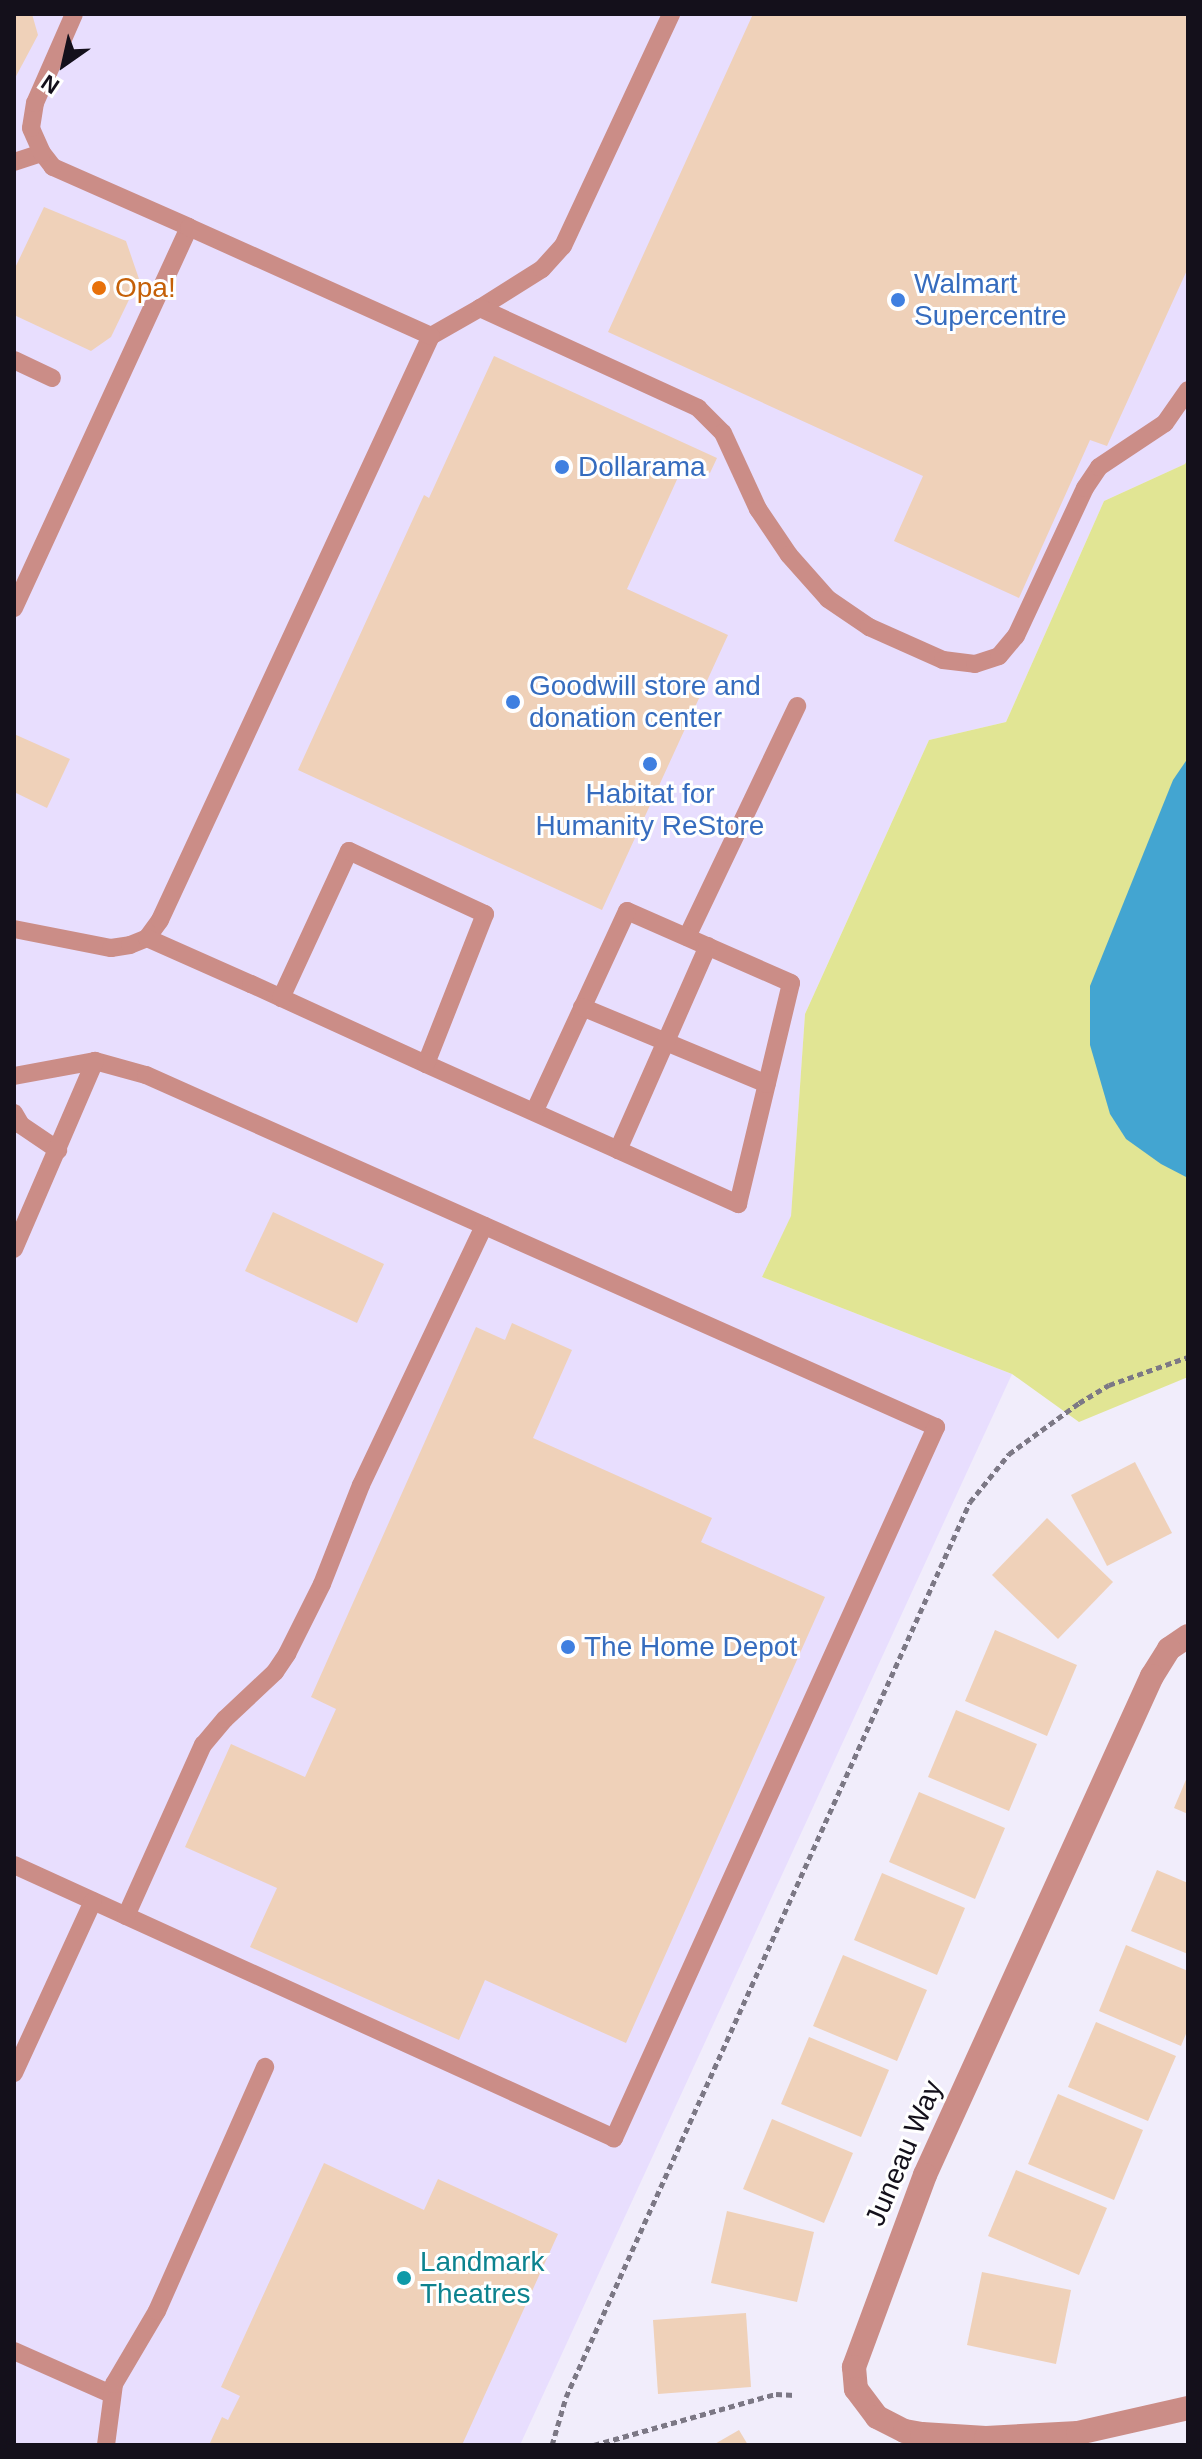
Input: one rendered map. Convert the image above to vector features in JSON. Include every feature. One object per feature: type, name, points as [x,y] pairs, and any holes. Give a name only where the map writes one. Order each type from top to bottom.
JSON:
[{"type":"street","name":"Juneau Way","points":[[1188,1636],[1169,1649],[1152,1676],[925,2175],[854,2367],[856,2389],[877,2417],[905,2431],[922,2434],[1011,2437],[1078,2433],[1188,2408]]},
{"type":"lane","points":[[74,14],[35,103],[31,128],[42,153],[53,167],[431,336]]},
{"type":"lane","points":[[14,929],[111,948],[147,938],[160,920],[431,336],[542,269],[563,246],[671,14]]},
{"type":"lane","points":[[14,162],[42,153]]},
{"type":"lane","points":[[14,608],[189,227]]},
{"type":"lane","points":[[480,308],[698,408],[723,433],[758,509],[789,555],[828,599],[869,627],[943,660],[975,664],[999,656],[1016,636],[1085,488],[1099,467],[1165,423],[1188,390]]},
{"type":"lane","points":[[14,360],[52,378]]},
{"type":"lane","points":[[687,937],[797,706]]},
{"type":"lane","points":[[281,998],[349,851],[485,914],[426,1064]]},
{"type":"lane","points":[[147,938],[738,1204],[791,983],[627,911],[534,1112]]},
{"type":"lane","points":[[618,1150],[708,946]]},
{"type":"lane","points":[[582,1007],[767,1084]]},
{"type":"lane","points":[[14,1076],[95,1061],[146,1075],[936,1427],[614,2138],[14,1865]]},
{"type":"lane","points":[[14,1249],[95,1061]]},
{"type":"lane","points":[[14,1113],[21,1125],[58,1150]]},
{"type":"lane","points":[[126,1916],[203,1745],[275,1672],[287,1654],[322,1584],[361,1485],[484,1226]]},
{"type":"lane","points":[[14,2073],[93,1901]]},
{"type":"lane","points":[[106,2445],[111,2394],[157,2311],[265,2067]]},
{"type":"lane","points":[[14,2351],[111,2394]]},
{"type":"path","points":[[552,2445],[566,2397],[970,1502],[1009,1454],[1079,1403],[1109,1385],[1188,1357]]},
{"type":"path","points":[[594,2445],[776,2394],[795,2395]]},
{"type":"shaded area","points":[[14,14],[1188,14],[1188,458],[1185,464],[1104,501],[1006,722],[929,740],[805,1014],[791,1217],[762,1277],[1012,1374],[520,2445],[14,2445]]},
{"type":"green space","points":[[1188,458],[1188,1377],[1079,1422],[1012,1374],[762,1277],[791,1216],[805,1014],[929,740],[1006,722],[1104,501],[1185,464]]},
{"type":"water","points":[[1188,758],[1188,1178],[1161,1164],[1126,1139],[1110,1114],[1090,1045],[1090,986],[1173,780]]},
{"type":"building","points":[[14,14],[32,14],[38,35],[14,80]]},
{"type":"building","name":"Walmart Supercentre","points":[[753,14],[1188,14],[1188,268],[1107,446],[1090,440],[1019,598],[894,541],[923,476],[608,332]]},
{"type":"building","points":[[44,207],[126,241],[139,279],[111,337],[91,351],[14,315],[14,270]]},
{"type":"building","name":"Goodwill store and donation center","points":[[494,356],[717,458],[710,473],[685,462],[627,589],[728,635],[602,910],[298,770],[424,495],[429,498]]},
{"type":"building","points":[[14,734],[70,759],[47,808],[14,792]]},
{"type":"building","points":[[273,1212],[384,1264],[357,1323],[245,1271]]},
{"type":"building","name":"The Home Depot","points":[[512,1323],[572,1350],[533,1438],[712,1518],[701,1542],[825,1597],[626,2043],[485,1980],[459,2040],[250,1947],[277,1888],[185,1847],[231,1744],[305,1777],[336,1709],[311,1697],[476,1327],[505,1340]]},
{"type":"building","points":[[1135,1462],[1172,1533],[1107,1566],[1071,1495]]},
{"type":"building","points":[[1047,1518],[1113,1582],[1058,1639],[992,1575]]},
{"type":"building","points":[[995,1630],[1077,1665],[1047,1736],[965,1701]]},
{"type":"building","points":[[956,1710],[1037,1744],[1009,1811],[928,1777]]},
{"type":"building","points":[[1188,1775],[1188,1814],[1174,1808]]},
{"type":"building","points":[[919,1792],[1005,1828],[975,1899],[889,1862]]},
{"type":"building","points":[[1157,1870],[1188,1883],[1188,1954],[1131,1931]]},
{"type":"building","points":[[882,1873],[965,1908],[937,1975],[854,1940]]},
{"type":"building","points":[[1126,1945],[1188,1971],[1188,2029],[1181,2046],[1099,2011]]},
{"type":"building","points":[[843,1955],[927,1990],[897,2061],[813,2026]]},
{"type":"building","points":[[1096,2022],[1176,2056],[1148,2121],[1068,2087]]},
{"type":"building","points":[[809,2037],[889,2070],[861,2137],[781,2104]]},
{"type":"building","points":[[1058,2094],[1143,2130],[1114,2200],[1028,2164]]},
{"type":"building","points":[[772,2119],[853,2153],[824,2223],[743,2189]]},
{"type":"building","name":"Landmark Theatres","points":[[324,2163],[424,2210],[438,2179],[558,2234],[462,2445],[209,2445],[222,2417],[228,2420],[240,2396],[221,2387]]},
{"type":"building","points":[[1016,2170],[1107,2208],[1079,2275],[988,2236]]},
{"type":"building","points":[[727,2211],[814,2232],[797,2302],[711,2283]]},
{"type":"building","points":[[982,2272],[1071,2290],[1056,2364],[967,2345]]},
{"type":"building","points":[[746,2313],[751,2387],[658,2394],[653,2320]]},
{"type":"building","points":[[739,2430],[748,2445],[713,2445]]},
{"type":"place","name":"Opa!","points":[[99,288]]},
{"type":"place","name":"Walmart Supercentre","points":[[898,300]]},
{"type":"place","name":"Dollarama","points":[[562,467]]},
{"type":"place","name":"Goodwill store and donation center","points":[[513,702]]},
{"type":"place","name":"Habitat for Humanity ReStore","points":[[650,764]]},
{"type":"place","name":"The Home Depot","points":[[568,1647]]},
{"type":"place","name":"Landmark Theatres","points":[[404,2278]]}]
